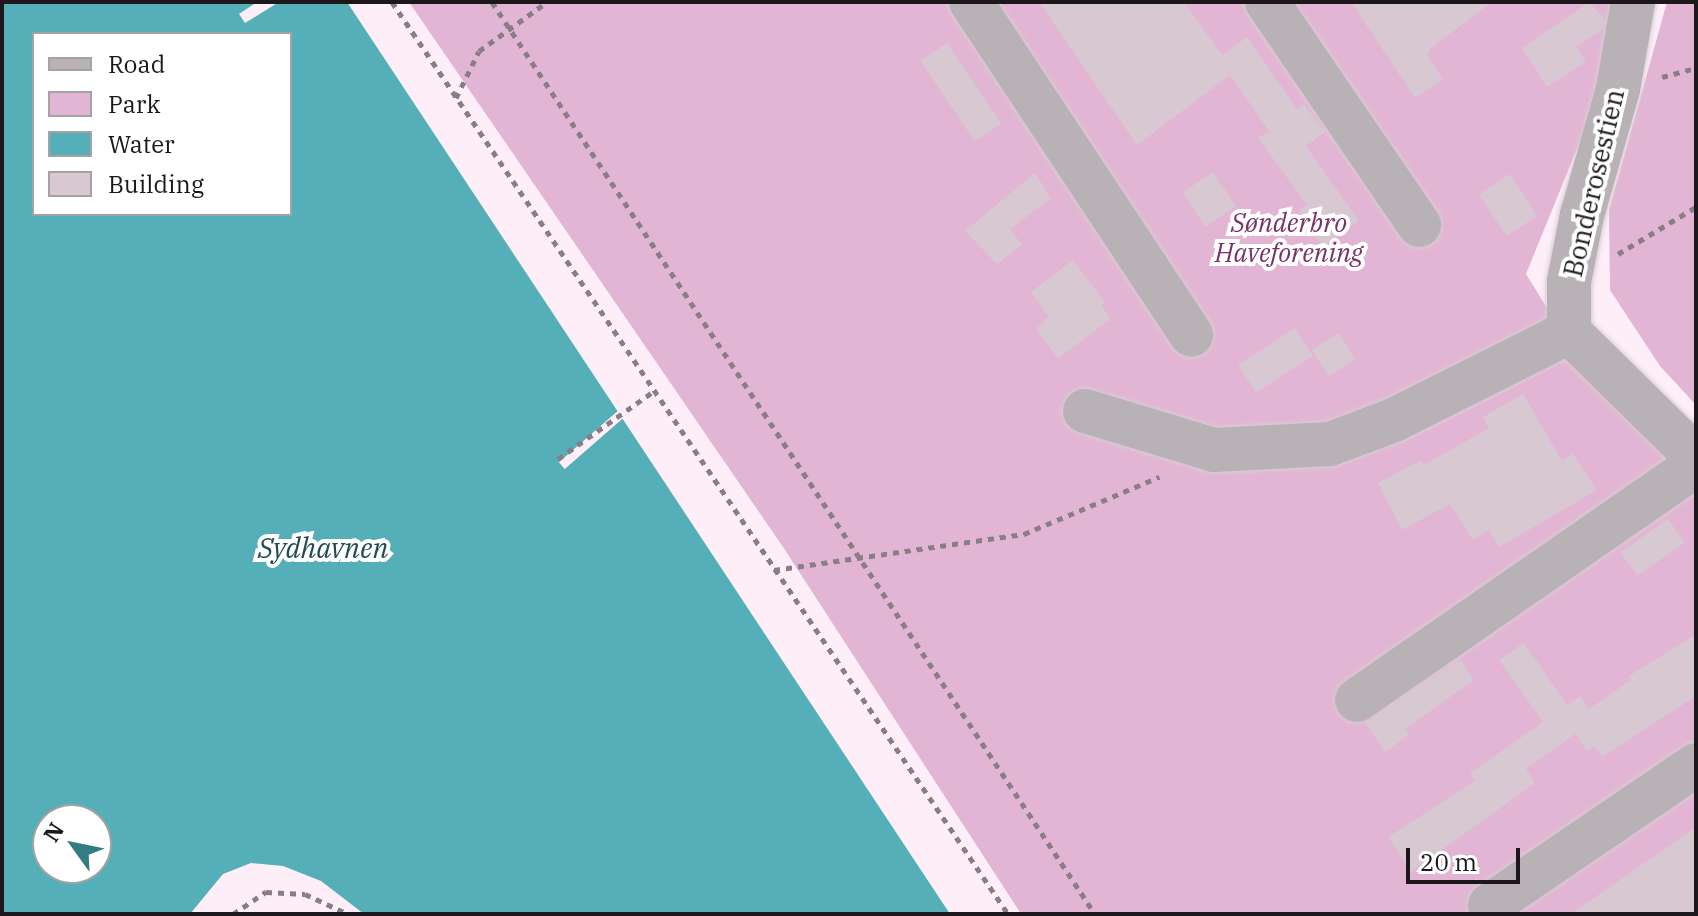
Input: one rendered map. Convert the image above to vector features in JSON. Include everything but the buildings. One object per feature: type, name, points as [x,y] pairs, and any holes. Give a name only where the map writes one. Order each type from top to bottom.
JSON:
[{"type":"lane","points":[[971,2],[1191,335]]},
{"type":"lane","points":[[1267,2],[1419,225]]},
{"type":"lane","name":"Bonderosestien","points":[[1569,332],[1569,282],[1582,215],[1618,89],[1633,2]]},
{"type":"lane","points":[[1085,411],[1214,450],[1330,444],[1394,420],[1569,332],[1696,457]]},
{"type":"lane","points":[[1357,700],[1696,465]]},
{"type":"lane","points":[[1490,905],[1696,765]]},
{"type":"path","points":[[392,2],[1008,914]]},
{"type":"path","points":[[492,2],[857,559],[1095,914]]},
{"type":"path","points":[[456,98],[479,51],[547,2]]},
{"type":"path","points":[[1569,282],[1696,207]]},
{"type":"path","points":[[558,459],[654,391]]},
{"type":"path","points":[[774,570],[1024,534],[1214,450]]},
{"type":"path","points":[[233,914],[266,892],[305,894],[348,914]]},
{"type":"green space","name":"Sønderbro Haveforening","points":[[409,2],[1619,2],[1612,63],[1526,274],[1593,382],[1696,486],[1696,914],[1021,914],[783,547]]},
{"type":"green space","points":[[1667,2],[1696,2],[1696,405],[1660,366],[1610,290],[1609,210]]},
{"type":"water","name":"Sydhavnen","points":[[2,2],[347,2],[950,914],[364,914],[321,881],[283,866],[251,863],[223,874],[190,914],[2,914]]},
{"type":"pier","points":[[257,2],[279,2],[245,23],[239,14]]},
{"type":"pier","points":[[620,409],[626,416],[565,469],[559,462]]}]
